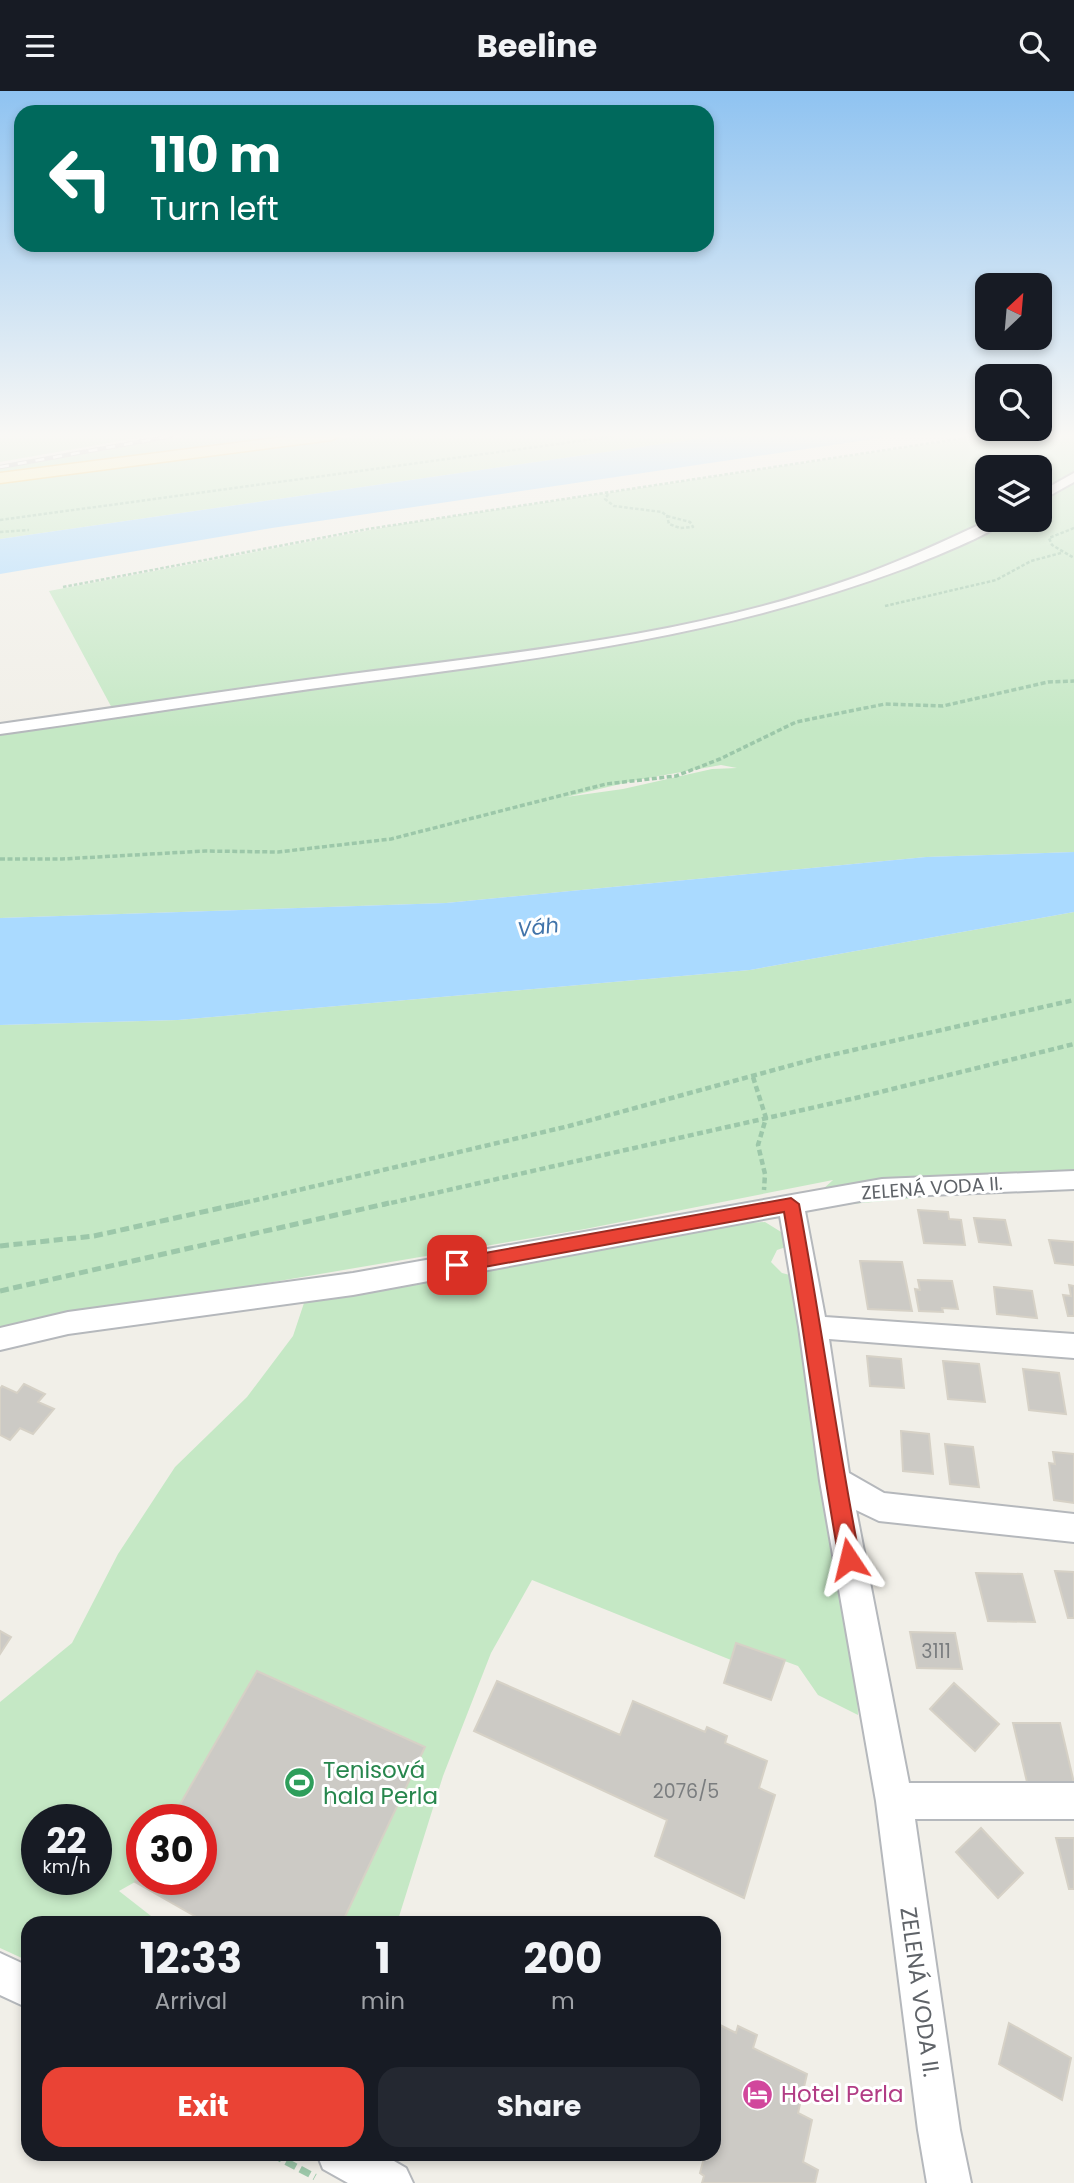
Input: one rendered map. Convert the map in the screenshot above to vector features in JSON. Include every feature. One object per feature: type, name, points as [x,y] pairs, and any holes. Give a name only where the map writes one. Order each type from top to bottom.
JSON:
[{"type":"street","points":[[0,729],[522,656],[681,627],[786,601],[861,578],[940,549],[971,534]]},
{"type":"street","name":"ZELENÁ VODA II.","points":[[949,2183],[939,2130],[894,1801],[835,1481],[813,1327],[780,1206],[882,1188],[1074,1180]]},
{"type":"street","points":[[0,1339],[68,1323],[353,1284],[780,1206]]},
{"type":"street","points":[[813,1327],[1074,1346]]},
{"type":"street","points":[[835,1481],[879,1507],[1074,1528]]},
{"type":"street","points":[[844,1532],[879,1507]]},
{"type":"street","points":[[894,1801],[1074,1801]]},
{"type":"street","points":[[0,1973],[21,1984]]},
{"type":"street","points":[[351,2161],[391,2183]]},
{"type":"path","points":[[63,587],[344,534]]},
{"type":"path","points":[[1060,534],[1049,538],[1052,545],[1061,553],[1074,558]]},
{"type":"path","points":[[885,606],[996,579],[1031,561],[1061,553]]},
{"type":"path","points":[[0,859],[62,859],[205,851],[278,852],[391,839],[606,784],[676,776],[720,759],[796,722],[886,704],[943,706],[1048,682],[1074,681]]},
{"type":"path","points":[[0,1246],[94,1235],[176,1219],[543,1132],[818,1058],[1074,1000]]},
{"type":"path","points":[[0,1291],[766,1118],[1074,1044]]},
{"type":"path","points":[[752,1077],[766,1118],[758,1145],[765,1174],[764,1193],[780,1206]]},
{"type":"path","points":[[285,2161],[326,2183]]},
{"type":"green space","points":[[0,534],[37,534],[0,539]]},
{"type":"green space","points":[[352,534],[1074,534],[1074,852],[926,857],[446,903],[0,918],[0,726],[113,710],[49,591]],"holes":[[[721,765],[737,768],[712,769],[623,789],[566,797],[637,780]]]},
{"type":"green space","points":[[1074,912],[1074,1188],[1007,1189],[801,1209],[833,1180],[585,1229],[149,1303],[0,1333],[0,1025],[178,1020],[750,970]]},
{"type":"green space","points":[[765,1222],[786,1235],[786,1247],[777,1250],[771,1262],[782,1273],[794,1276],[811,1426],[835,1525],[856,1661],[858,1715],[818,1695],[798,1666],[736,1643],[731,1660],[532,1580],[491,1653],[443,1776],[399,1916],[345,1916],[425,1747],[257,1671],[180,1804],[126,1804],[126,1887],[119,1891],[151,1916],[21,1916],[21,1958],[0,1948],[0,1702],[72,1643],[118,1554],[175,1467],[247,1397],[293,1336],[304,1303],[303,1296],[713,1225]]},
{"type":"water","points":[[37,534],[239,534],[0,574],[0,539]]},
{"type":"water","name":"Váh","points":[[1074,852],[1074,912],[750,970],[178,1020],[0,1025],[0,918],[446,903],[926,857]]},
{"type":"building","points":[[918,1210],[948,1212],[949,1219],[961,1220],[965,1245],[924,1243]]},
{"type":"building","points":[[974,1218],[1005,1220],[1011,1245],[979,1242]]},
{"type":"building","points":[[1049,1240],[1074,1242],[1074,1265],[1055,1263]]},
{"type":"building","points":[[860,1261],[902,1262],[912,1311],[868,1309]]},
{"type":"building","points":[[918,1280],[952,1281],[958,1309],[942,1308],[943,1312],[919,1311],[915,1289],[920,1290]]},
{"type":"building","points":[[1069,1285],[1074,1286],[1074,1316],[1068,1316],[1063,1295],[1071,1296]]},
{"type":"building","points":[[994,1287],[1032,1291],[1037,1318],[997,1314]]},
{"type":"building","points":[[867,1356],[901,1359],[904,1388],[870,1386]]},
{"type":"building","points":[[943,1361],[979,1364],[985,1402],[948,1399]]},
{"type":"building","points":[[1023,1369],[1059,1373],[1066,1414],[1029,1410]]},
{"type":"building","points":[[24,1384],[45,1394],[38,1402],[54,1409],[33,1434],[20,1428],[10,1440],[0,1435],[0,1389],[2,1386],[17,1393]]},
{"type":"building","points":[[901,1431],[929,1434],[933,1474],[903,1471]]},
{"type":"building","points":[[945,1444],[973,1447],[979,1487],[950,1484]]},
{"type":"building","points":[[1053,1452],[1074,1454],[1074,1503],[1054,1500],[1049,1463],[1055,1464]]},
{"type":"building","points":[[1055,1571],[1074,1572],[1074,1618],[1068,1618]]},
{"type":"building","points":[[976,1573],[1022,1574],[1035,1622],[988,1621]]},
{"type":"building","points":[[0,1631],[11,1637],[0,1654]]},
{"type":"building","points":[[910,1632],[955,1633],[962,1669],[917,1668]]},
{"type":"building","points":[[736,1643],[785,1660],[771,1700],[724,1683]]},
{"type":"building","name":"Tenisová hala Perla","points":[[257,1671],[425,1747],[345,1916],[195,1916],[158,1895],[217,1895],[217,1804],[180,1804]]},
{"type":"building","points":[[497,1681],[620,1735],[633,1701],[705,1732],[707,1727],[727,1736],[725,1743],[767,1761],[759,1788],[775,1795],[744,1898],[655,1856],[667,1820],[474,1731]]},
{"type":"building","points":[[954,1683],[999,1724],[975,1751],[930,1709]]},
{"type":"building","points":[[1013,1723],[1060,1723],[1074,1783],[1027,1782]]},
{"type":"building","points":[[981,1828],[1023,1873],[998,1898],[956,1852]]},
{"type":"building","points":[[1056,1838],[1074,1838],[1074,1889],[1069,1889]]},
{"type":"building","points":[[1009,2023],[1071,2058],[1062,2100],[999,2064]]},
{"type":"building","name":"Hotel Perla","points":[[721,2026],[736,2033],[738,2026],[757,2035],[753,2048],[807,2074],[798,2113],[812,2120],[803,2162],[818,2170],[815,2183],[702,2183],[704,2176],[700,2173],[703,2161],[721,2161]]},
{"type":"place","name":"Tenisová hala Perla","points":[[300,1783]]},
{"type":"place","name":"Hotel Perla","points":[[758,2094]]},
{"type":"route","points":[[457,1265],[791,1204],[849,1559]]}]
